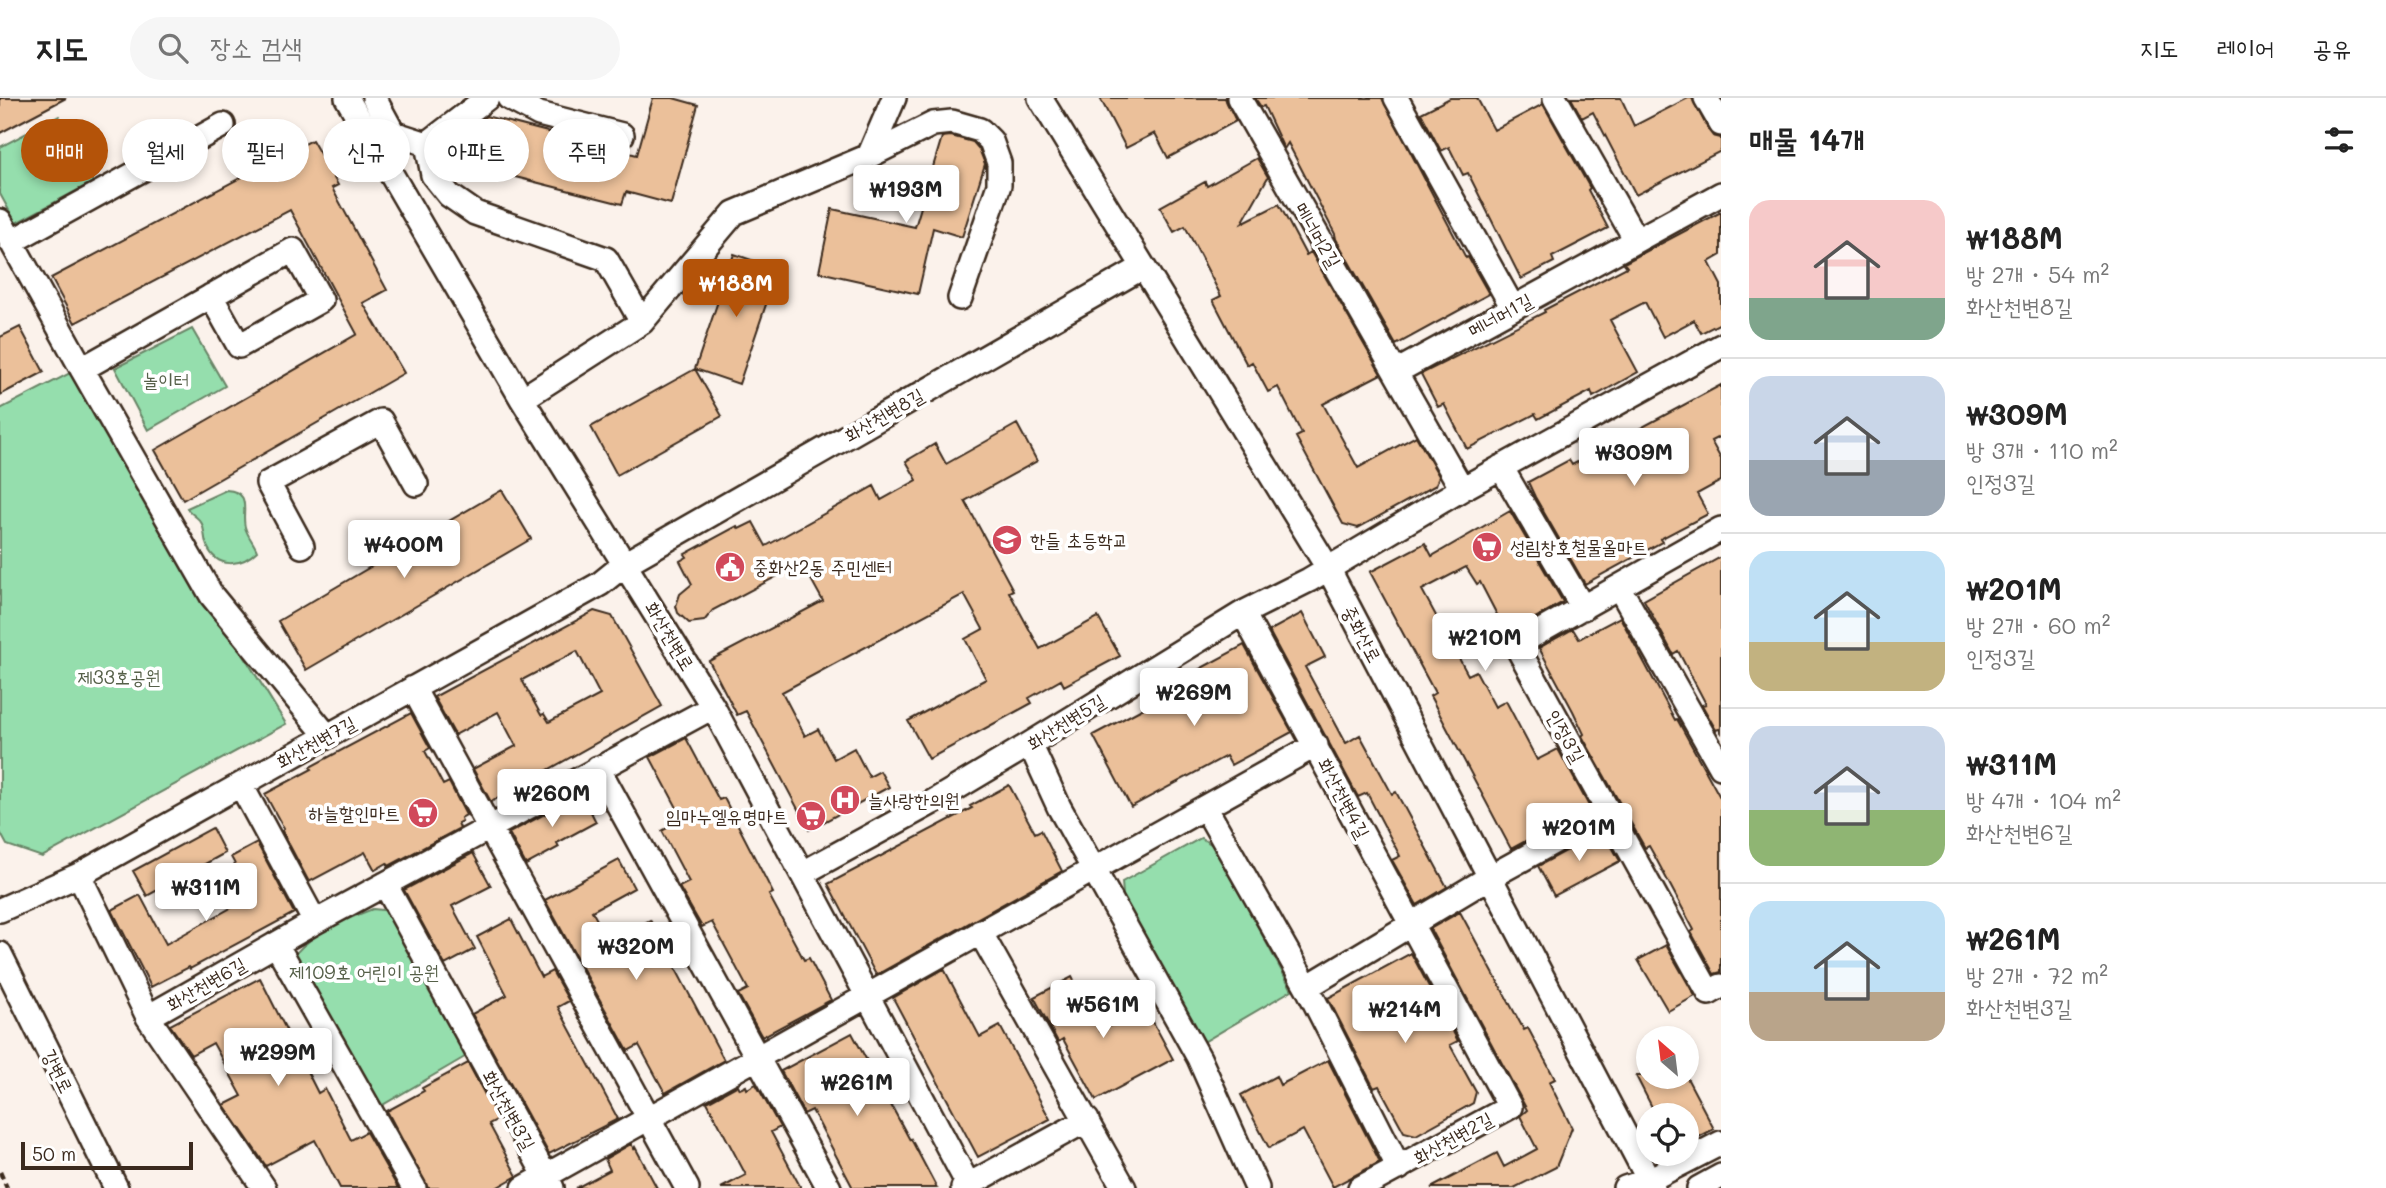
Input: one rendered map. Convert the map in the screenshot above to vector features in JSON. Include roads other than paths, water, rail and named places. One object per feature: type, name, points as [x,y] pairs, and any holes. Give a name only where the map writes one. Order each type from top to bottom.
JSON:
[{"type":"street","name":"화산천변로","points":[[347,98],[522,399],[713,707],[967,1187]]},
{"type":"street","points":[[374,98],[393,132],[424,143]]},
{"type":"street","points":[[460,119],[487,98]]},
{"type":"street","points":[[509,98],[539,114],[559,119]]},
{"type":"street","points":[[869,156],[894,98]]},
{"type":"street","name":"중화산로","points":[[1040,98],[1328,568],[1651,1184]]},
{"type":"street","name":"메너머2길","points":[[1239,98],[1396,372]]},
{"type":"street","points":[[1396,98],[1513,307]]},
{"type":"street","points":[[1555,98],[1636,240]]},
{"type":"street","points":[[1706,98],[1721,124]]},
{"type":"street","points":[[522,399],[642,322],[734,213],[869,156],[933,124],[952,122],[980,130],[991,141],[999,163],[999,185],[960,298]]},
{"type":"street","points":[[11,242],[222,126]]},
{"type":"street","points":[[439,182],[449,195],[475,213],[606,258],[642,322]]},
{"type":"street","name":"메너머1길","points":[[1396,372],[1721,194]]},
{"type":"street","points":[[0,221],[212,596],[327,736]]},
{"type":"street","points":[[82,369],[211,296],[293,250],[321,300],[239,346],[211,296]]},
{"type":"street","name":"화산천변8길","points":[[626,563],[1143,267]]},
{"type":"street","points":[[1328,568],[1462,489],[1721,345]]},
{"type":"street","points":[[1396,372],[1462,489]]},
{"type":"street","points":[[302,546],[268,483],[381,421],[416,484]]},
{"type":"street","points":[[1501,467],[1583,608]]},
{"type":"street","name":"인정3길","points":[[1721,529],[1516,645],[1709,993],[1721,986]]},
{"type":"street","name":"화산천변7길","points":[[0,910],[79,875],[600,584],[626,563]]},
{"type":"street","name":"화산천변5길","points":[[803,873],[931,803],[1243,613],[1328,568]]},
{"type":"street","points":[[1619,587],[1721,767]]},
{"type":"street","points":[[1243,613],[1316,745]]},
{"type":"street","points":[[413,688],[687,1188]]},
{"type":"street","name":"화산천변6길","points":[[264,1188],[148,1017],[315,922],[713,707]]},
{"type":"street","points":[[1030,744],[1059,807],[1199,1058],[1257,1188]]},
{"type":"street","name":"화산천변4길","points":[[866,997],[1316,745],[1412,925]]},
{"type":"street","points":[[598,768],[829,1188]]},
{"type":"street","points":[[241,785],[315,922]]},
{"type":"street","points":[[1205,807],[1307,987],[1490,877],[1608,812]]},
{"type":"street","points":[[79,875],[148,1017]]},
{"type":"street","name":"화산천변3길","points":[[386,884],[549,1182]]},
{"type":"street","name":"화산천변2길","points":[[1360,1188],[1510,1107],[1412,925]]},
{"type":"street","points":[[980,932],[1124,1188]]},
{"type":"street","points":[[276,944],[414,1188]]},
{"type":"street","name":"강변로","points":[[0,954],[116,1188]]},
{"type":"street","name":"화산천변2길","points":[[1307,987],[1399,1168]]},
{"type":"street","points":[[524,1188],[549,1182],[648,1119],[866,997]]},
{"type":"street","points":[[967,1187],[1087,1120]]},
{"type":"street","points":[[1625,1188],[1651,1184],[1721,1143]]},
{"type":"street","points":[[1699,1188],[1721,1176]]},
{"type":"place","name":"한들 초등학교","points":[[1007,540]]},
{"type":"place","name":"성림창호철물올마트","points":[[1487,547]]},
{"type":"place","name":"중화산2동 주민센터","points":[[730,567]]},
{"type":"place","name":"늘사랑한의원","points":[[845,800]]},
{"type":"place","name":"하늘할인마트","points":[[423,813]]},
{"type":"place","name":"임마누엘유명마트","points":[[811,816]]},
{"type":"park label","name":"놀이터","points":[[166,380]]},
{"type":"park label","name":"제33호공원","points":[[119,677]]},
{"type":"park label","name":"제109호 어린이 공원","points":[[364,972]]}]
